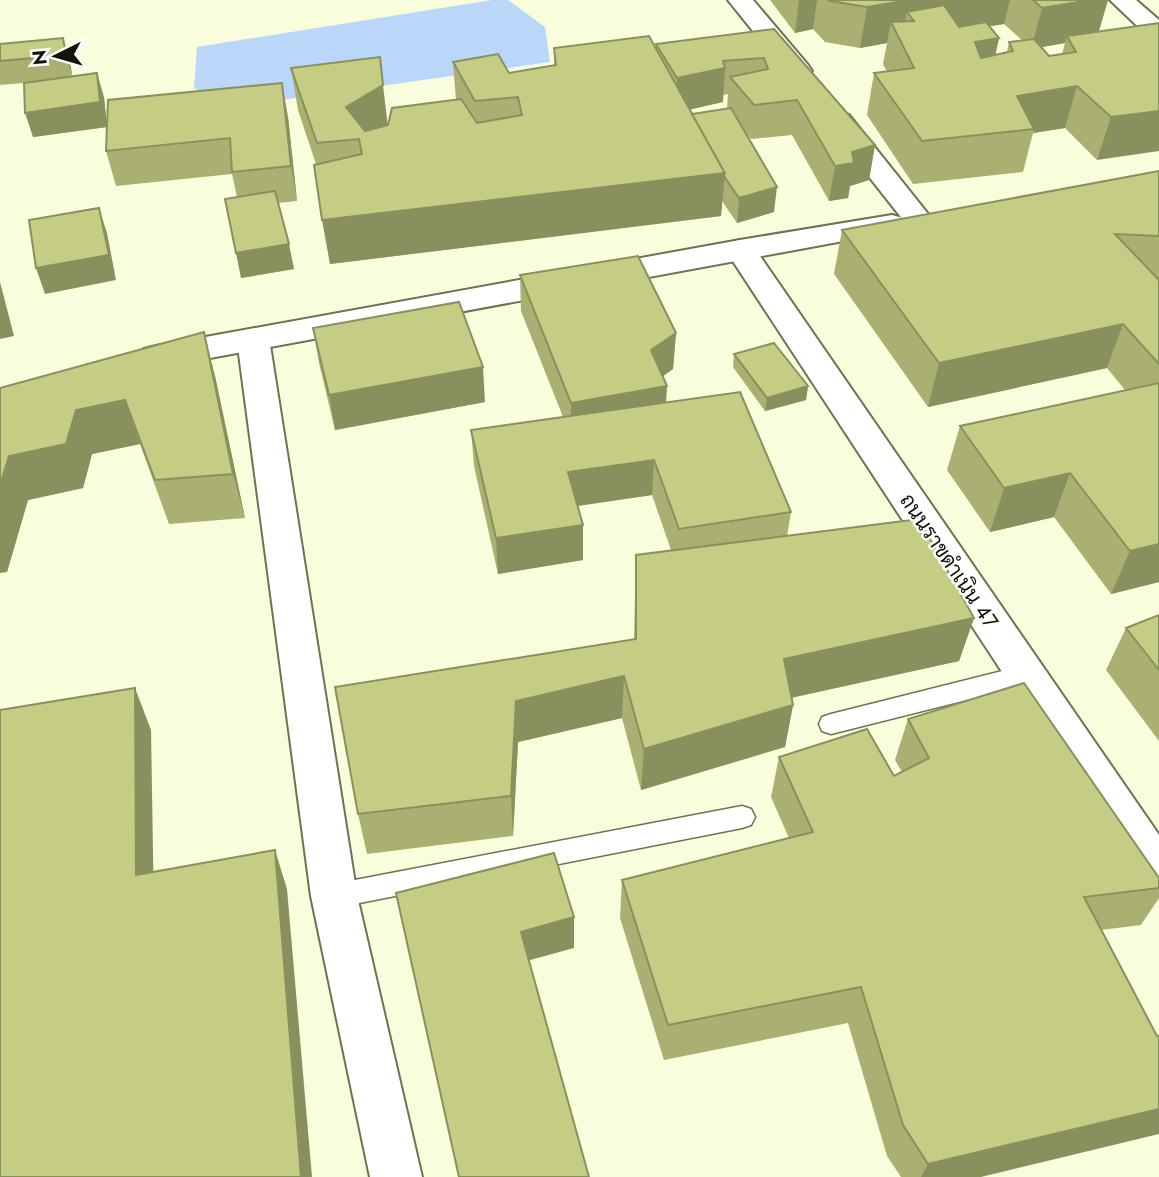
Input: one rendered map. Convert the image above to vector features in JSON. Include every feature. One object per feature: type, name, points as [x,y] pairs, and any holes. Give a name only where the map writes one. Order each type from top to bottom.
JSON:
[{"type":"street","points":[[124,363],[740,249],[932,218],[820,98],[740,0]]},
{"type":"street","points":[[1122,0],[1159,33]]},
{"type":"street","name":"ถนนราขดำเนิน 47","points":[[740,249],[1159,873]]},
{"type":"street","points":[[253,339],[334,896],[396,1177]]},
{"type":"lane","points":[[831,724],[1026,675]]},
{"type":"lane","points":[[334,896],[742,817]]},
{"type":"water","points":[[492,0],[508,0],[545,27],[550,62],[267,102],[194,89],[197,47]]},
{"type":"building","points":[[829,0],[910,0],[867,7]]},
{"type":"building","points":[[1033,0],[1090,0],[1042,8]]},
{"type":"building","points":[[944,5],[959,27],[986,22],[999,38],[975,42],[981,58],[1013,51],[1009,42],[1034,39],[1049,56],[1076,52],[1067,36],[1159,23],[1159,111],[1111,117],[1077,86],[1017,96],[1034,129],[922,141],[874,73],[914,68],[891,22],[914,21],[907,12]]},
{"type":"building","points":[[774,29],[875,145],[852,152],[854,163],[835,166],[797,100],[754,105],[730,77],[768,69],[764,58],[723,61],[725,68],[677,78],[656,44]]},
{"type":"building","points":[[649,36],[725,173],[322,220],[314,165],[362,154],[359,139],[317,143],[291,68],[380,57],[383,85],[346,107],[365,131],[388,125],[392,108],[461,99],[477,123],[522,115],[518,97],[475,101],[453,62],[498,54],[509,73],[556,65],[554,48]]},
{"type":"building","points":[[63,38],[66,55],[0,61],[0,44]]},
{"type":"building","points":[[97,73],[100,102],[25,113],[24,83]]},
{"type":"building","points":[[282,83],[291,166],[232,172],[230,138],[106,151],[108,100]]},
{"type":"building","points":[[731,108],[777,187],[739,198],[724,176],[725,173],[692,114]]},
{"type":"building","points":[[1159,171],[1159,236],[1115,234],[1159,280],[1159,364],[1123,324],[939,363],[842,230]]},
{"type":"building","points":[[275,191],[289,244],[236,253],[225,199]]},
{"type":"building","points":[[99,208],[109,255],[36,268],[29,220]]},
{"type":"building","points":[[638,256],[676,333],[651,350],[667,386],[571,403],[520,275]]},
{"type":"building","points":[[459,302],[483,367],[329,395],[313,328]]},
{"type":"building","points":[[204,332],[233,474],[155,480],[125,400],[76,410],[66,444],[9,456],[0,485],[0,388]]},
{"type":"building","points":[[774,343],[808,386],[767,398],[734,354]]},
{"type":"building","points":[[1159,383],[1159,544],[1130,551],[1070,473],[1004,488],[960,426]]},
{"type":"building","points":[[740,392],[791,512],[679,529],[654,460],[568,472],[583,525],[496,538],[471,430]]},
{"type":"building","points":[[919,519],[974,618],[784,659],[793,705],[644,749],[624,676],[516,701],[511,796],[358,814],[335,687],[636,639],[636,555]]},
{"type":"building","points":[[1159,615],[1159,670],[1126,628]]},
{"type":"building","points":[[1024,683],[1159,878],[1159,888],[1084,897],[1159,1036],[1159,1109],[928,1164],[903,1125],[861,987],[668,1025],[622,880],[813,832],[779,757],[867,729],[894,776],[929,758],[908,719]]},
{"type":"building","points":[[135,688],[136,875],[275,850],[301,1177],[0,1177],[0,710]]},
{"type":"building","points":[[554,853],[574,917],[521,932],[589,1177],[459,1177],[396,893]]}]
